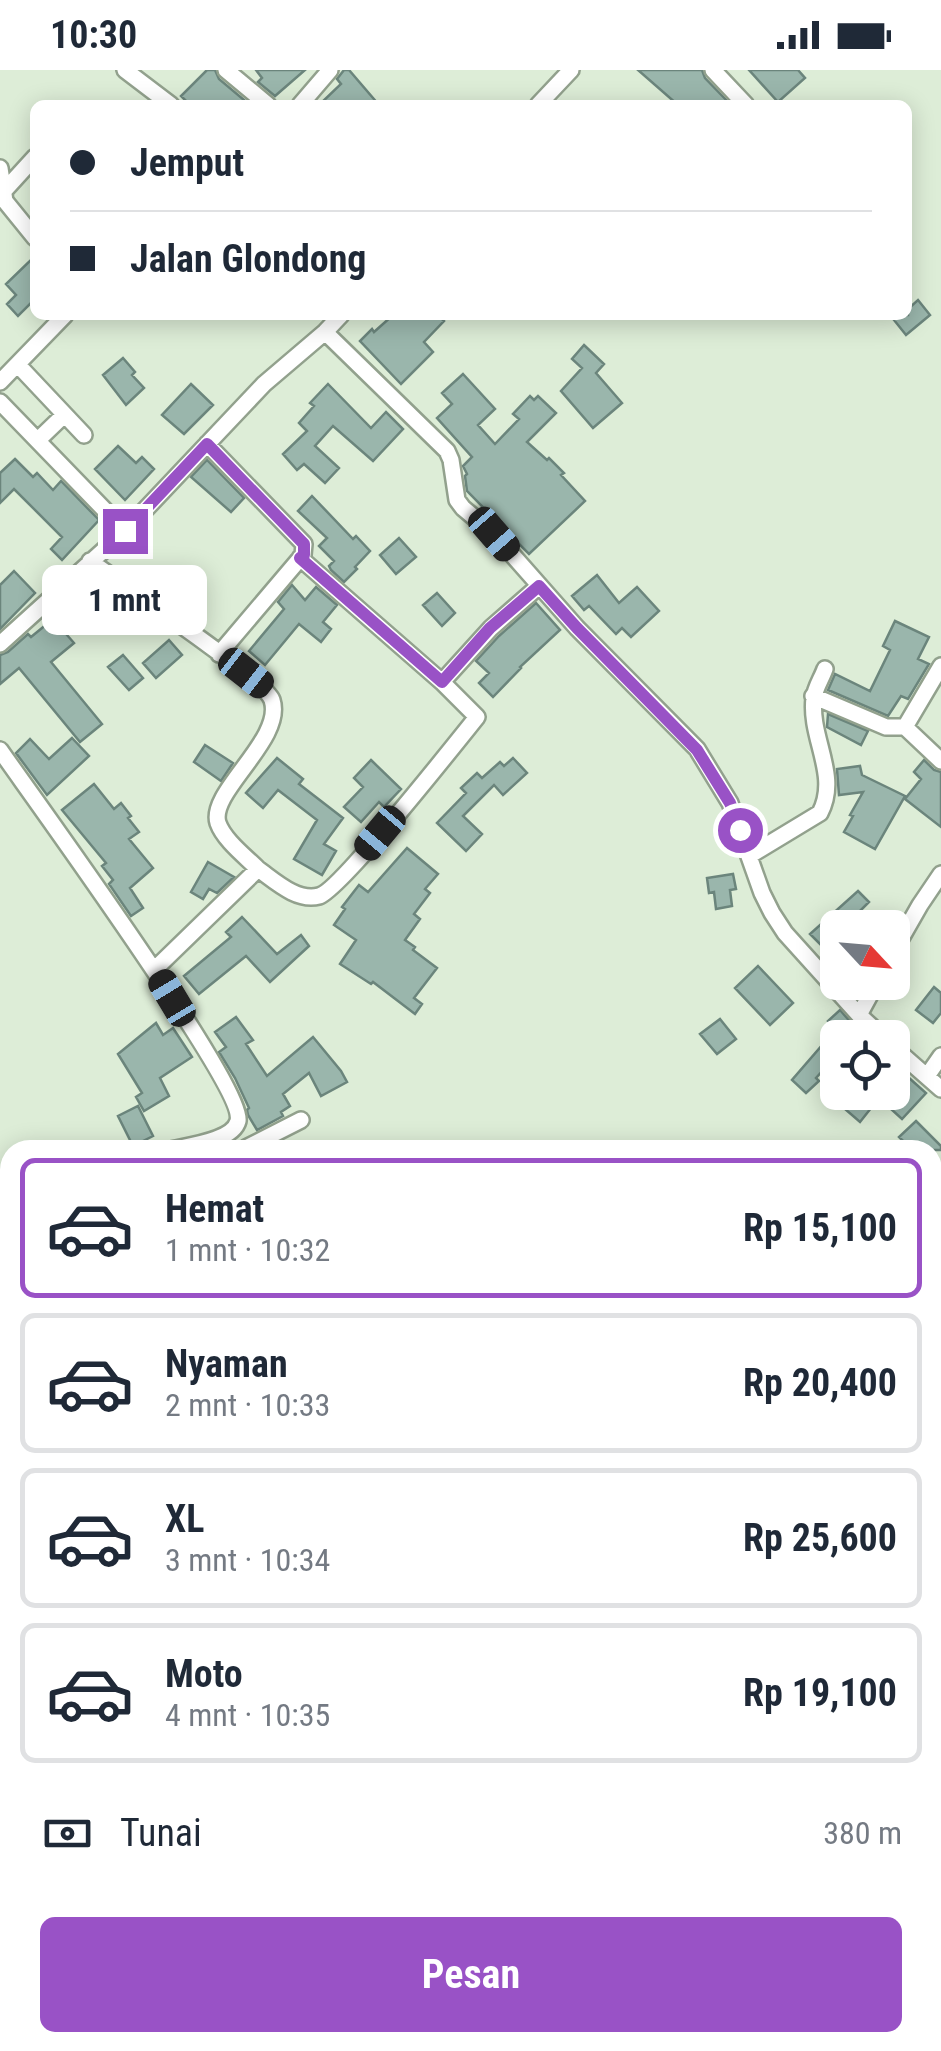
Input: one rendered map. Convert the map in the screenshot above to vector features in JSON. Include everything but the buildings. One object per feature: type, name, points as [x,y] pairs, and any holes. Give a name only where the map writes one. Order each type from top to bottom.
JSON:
[{"type":"street","points":[[125,70],[164,100]]},
{"type":"street","points":[[226,70],[262,100]]},
{"type":"street","points":[[304,100],[330,70]]},
{"type":"street","points":[[543,100],[572,70]]},
{"type":"street","points":[[713,70],[741,100]]},
{"type":"street","points":[[3,200],[30,164]]},
{"type":"street","points":[[0,168],[3,200],[30,232]]},
{"type":"street","points":[[0,382],[59,320]]},
{"type":"street","points":[[0,644],[125,531],[264,384],[336,320]]},
{"type":"street","points":[[325,332],[447,451],[457,500],[463,508],[494,534],[577,628],[697,750],[730,803],[762,893],[786,933],[864,1020]]},
{"type":"street","points":[[18,366],[84,435]]},
{"type":"street","points":[[0,402],[125,531]]},
{"type":"street","points":[[38,440],[64,414]]},
{"type":"street","points":[[207,444],[304,544],[304,555],[219,654]]},
{"type":"street","points":[[90,562],[263,686],[271,696],[274,709],[266,735],[229,789],[217,816],[219,825],[258,869],[298,894],[318,897],[327,893],[356,862],[477,717],[300,558]]},
{"type":"street","points":[[442,682],[490,628],[539,586]]},
{"type":"street","points":[[906,727],[941,666]]},
{"type":"street","points":[[750,856],[820,813],[826,802],[828,777],[816,734],[814,696],[826,669]]},
{"type":"street","points":[[814,696],[886,727],[906,727],[941,762]]},
{"type":"street","points":[[0,750],[155,968],[238,1111],[237,1125],[243,1140]]},
{"type":"street","points":[[155,968],[258,869]]},
{"type":"street","points":[[910,922],[941,874]]},
{"type":"street","points":[[858,1015],[867,1000]]},
{"type":"street","points":[[927,1076],[941,1056]]},
{"type":"street","points":[[910,1061],[941,1089]]},
{"type":"street","points":[[263,1140],[301,1120]]},
{"type":"street","points":[[213,1140],[237,1125]]},
{"type":"route","points":[[125,531],[207,444],[304,544],[304,555],[300,558],[442,682],[490,628],[539,586],[697,750],[730,803],[740,830]]}]
